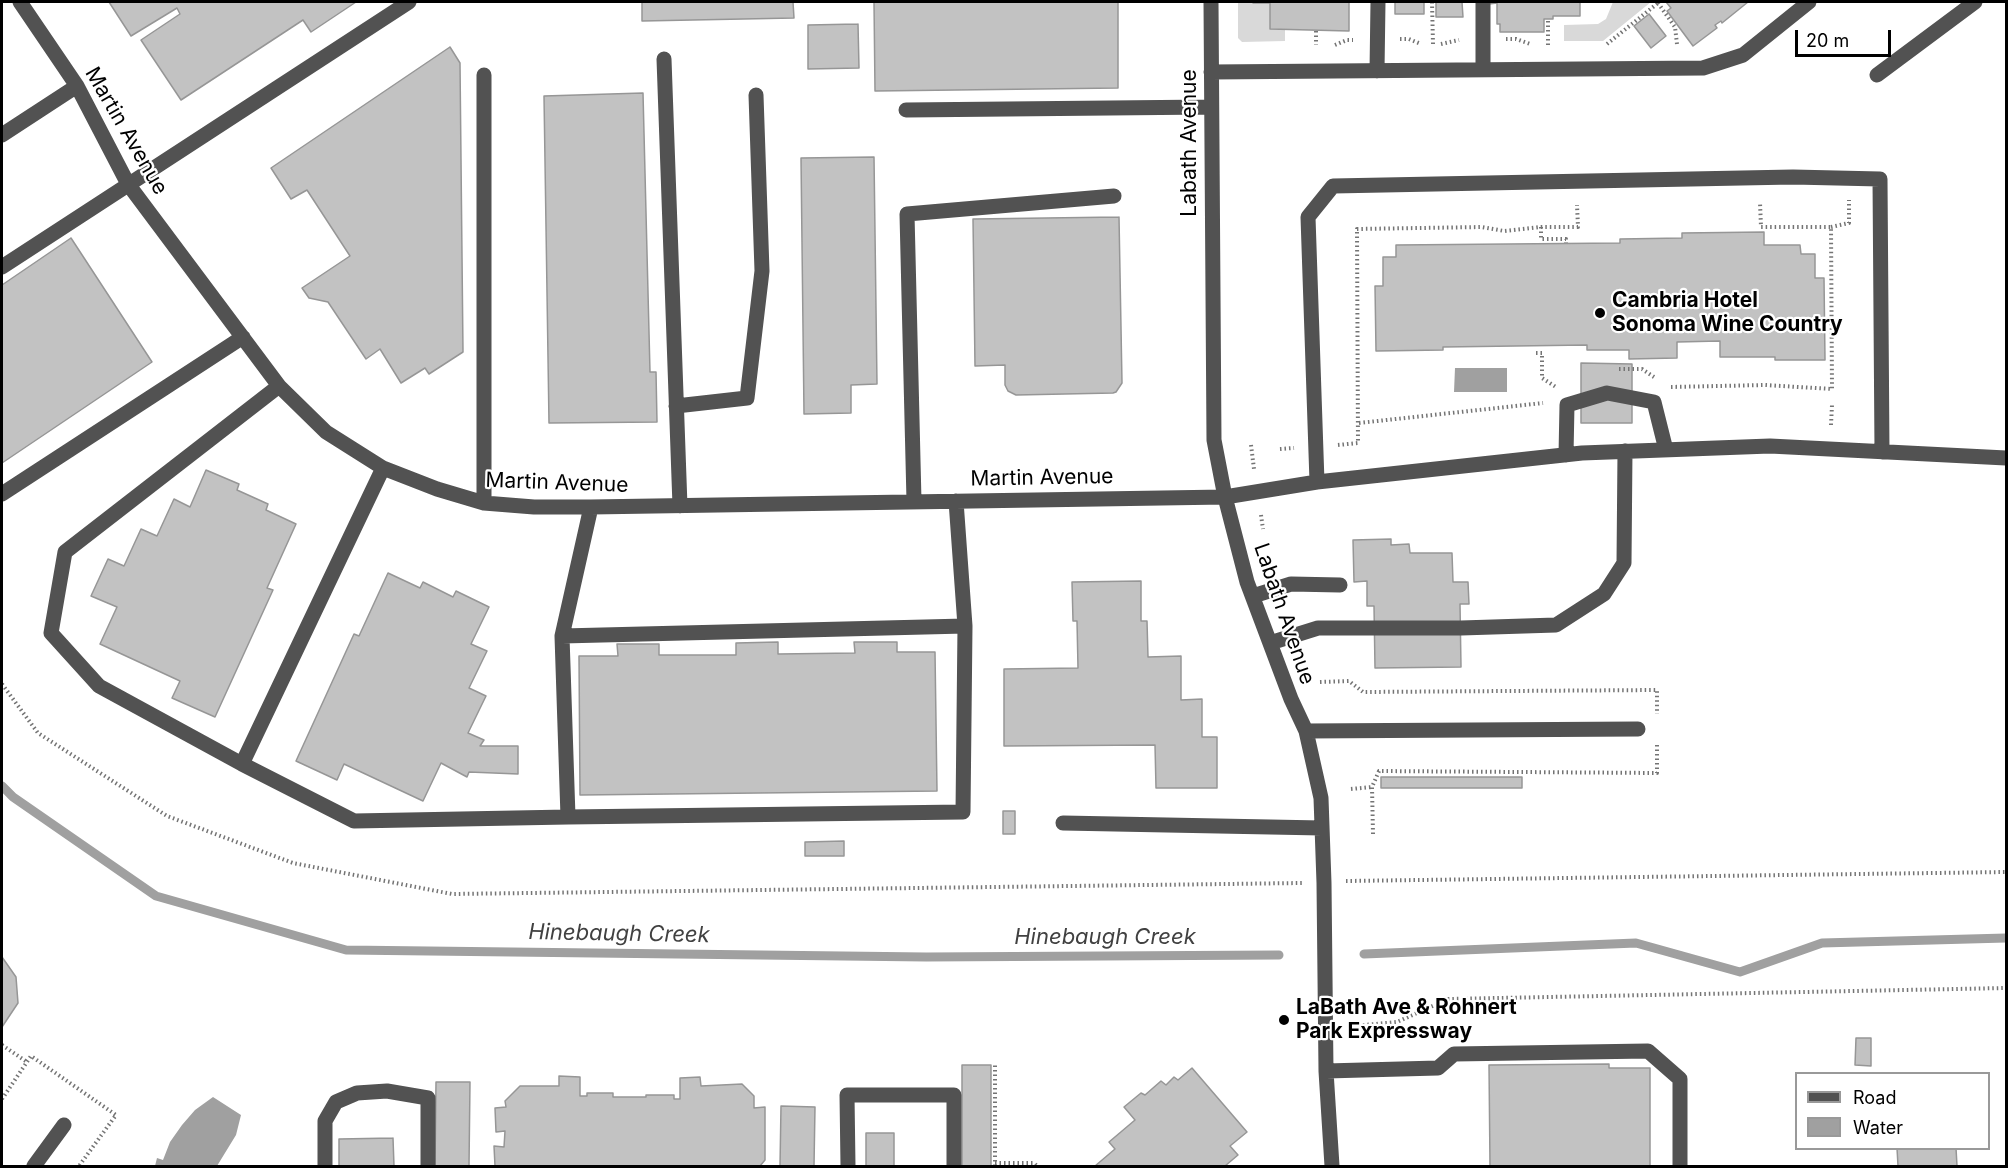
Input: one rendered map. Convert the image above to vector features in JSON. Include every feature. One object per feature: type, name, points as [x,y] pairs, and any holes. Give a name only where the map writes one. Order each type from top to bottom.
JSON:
[{"type":"street","name":"Martin Avenue","points":[[23,2],[77,86],[128,184],[279,386],[326,432],[383,468],[437,489],[483,503],[534,507],[591,507],[1226,496],[1317,482],[1566,455],[1770,446],[2007,458]]},
{"type":"street","points":[[2,267],[410,2]]},
{"type":"street","name":"Labath Avenue","points":[[1211,2],[1214,440],[1247,582],[1291,699],[1306,731],[1321,798],[1326,1071],[1332,1167]]},
{"type":"street","points":[[1377,71],[1378,2]]},
{"type":"street","points":[[1483,2],[1483,70]]},
{"type":"street","points":[[1211,72],[1703,68],[1743,55],[1809,2]]},
{"type":"street","points":[[1877,75],[1976,2]]},
{"type":"street","points":[[664,59],[680,506]]},
{"type":"street","points":[[483,75],[483,503]]},
{"type":"street","points":[[2,135],[77,86]]},
{"type":"street","points":[[676,406],[747,398],[762,271],[756,95]]},
{"type":"street","points":[[906,110],[1211,107]]},
{"type":"street","points":[[1317,482],[1308,217],[1333,186],[1793,177],[1880,179],[1882,452]]},
{"type":"street","points":[[914,501],[907,214],[1114,196]]},
{"type":"street","points":[[2,494],[243,337]]},
{"type":"street","points":[[279,386],[65,552],[51,633],[99,686],[242,764],[354,821],[963,812],[965,626],[956,501]]},
{"type":"street","points":[[1566,455],[1567,405],[1607,393],[1654,402],[1666,450]]},
{"type":"street","points":[[1270,644],[1318,628],[1461,628],[1556,625],[1604,594],[1624,563],[1625,452]]},
{"type":"street","points":[[242,764],[383,468]]},
{"type":"street","points":[[568,817],[562,636],[591,507]]},
{"type":"street","points":[[1253,596],[1291,584],[1340,585]]},
{"type":"street","points":[[562,636],[965,626]]},
{"type":"street","points":[[1306,731],[1638,729]]},
{"type":"street","points":[[1063,823],[1322,828]]},
{"type":"street","points":[[1326,1071],[1438,1068],[1454,1054],[1648,1051],[1680,1079],[1680,1167]]},
{"type":"street","points":[[325,1167],[325,1121],[336,1102],[357,1093],[387,1091],[428,1098],[428,1167]]},
{"type":"street","points":[[848,1167],[847,1095],[954,1095],[954,1167]]},
{"type":"street","points":[[34,1167],[64,1125]]},
{"type":"path","points":[[1432,2],[1433,44]]},
{"type":"path","points":[[1596,44],[1608,44],[1657,2],[1675,27],[1677,46]]},
{"type":"path","points":[[1548,19],[1548,45]]},
{"type":"path","points":[[1316,31],[1316,45],[1337,45],[1347,40],[1378,39],[1409,39],[1420,44],[1453,40],[1516,39],[1530,44],[1560,45]]},
{"type":"path","points":[[1614,369],[1642,369],[1672,387],[1733,385],[1832,389],[1831,227],[1761,227],[1760,203],[1749,203]]},
{"type":"path","points":[[1551,402],[1359,423],[1357,229],[1482,227],[1504,231],[1541,227],[1578,227],[1577,204]]},
{"type":"path","points":[[1541,227],[1541,239],[1566,239],[1566,243]]},
{"type":"path","points":[[1536,353],[1542,353],[1542,378],[1560,387],[1555,395]]},
{"type":"path","points":[[2,684],[38,732],[167,816],[293,863],[452,894],[2007,872]]},
{"type":"path","points":[[1351,789],[1372,787]]},
{"type":"path","points":[[1354,1026],[1397,1022],[1448,999],[2007,988]]},
{"type":"path","points":[[2,1044],[27,1062]]},
{"type":"path","points":[[995,1064],[995,1165],[1034,1163],[1037,1167]]},
{"type":"shaded area","points":[[1238,2],[1270,3],[1270,29],[1285,29],[1285,41],[1242,42],[1238,38]]},
{"type":"shaded area","points":[[1613,2],[1651,2],[1603,41],[1564,41],[1564,25],[1598,24],[1606,19]]},
{"type":"water","points":[[1455,368],[1507,368],[1507,392],[1454,392]]},
{"type":"water","points":[[213,1097],[241,1115],[236,1135],[217,1166],[155,1166],[157,1158],[163,1160],[170,1142],[182,1125],[195,1110]]},
{"type":"building","points":[[109,2],[356,2],[311,32],[303,20],[181,100],[141,40],[180,14],[177,8],[131,36]]},
{"type":"building","points":[[642,2],[793,2],[794,18],[642,21]]},
{"type":"building","points":[[874,2],[1118,2],[1118,88],[875,91]]},
{"type":"building","points":[[1253,2],[1349,2],[1349,31],[1270,29],[1270,3]]},
{"type":"building","points":[[1395,2],[1424,2],[1424,14],[1395,14]]},
{"type":"building","points":[[1436,2],[1462,2],[1463,17],[1436,17]]},
{"type":"building","points":[[1489,2],[1580,2],[1580,16],[1553,16],[1553,19],[1544,19],[1544,32],[1500,32],[1500,24],[1497,24],[1497,3],[1489,4]]},
{"type":"building","points":[[1666,2],[1748,2],[1722,23],[1721,21],[1715,25],[1717,28],[1693,46],[1667,11],[1671,8]]},
{"type":"building","points":[[1649,14],[1666,36],[1651,48],[1634,26]]},
{"type":"building","points":[[858,24],[859,68],[808,69],[808,25]]},
{"type":"building","points":[[450,47],[460,63],[463,352],[429,374],[425,368],[401,383],[380,349],[366,359],[328,302],[309,298],[302,288],[350,256],[307,190],[291,199],[271,168]]},
{"type":"building","points":[[643,93],[650,372],[656,372],[657,422],[549,423],[544,96]]},
{"type":"building","points":[[874,157],[877,384],[851,385],[851,413],[804,414],[801,158]]},
{"type":"building","points":[[1119,217],[1122,383],[1116,392],[1016,395],[1008,391],[1005,385],[1005,365],[975,366],[973,219]]},
{"type":"building","name":"Cambria Hotel Sonoma Wine Country","points":[[1764,232],[1764,245],[1800,245],[1801,254],[1815,254],[1815,278],[1824,278],[1825,360],[1720,357],[1720,341],[1677,342],[1677,358],[1629,359],[1629,350],[1587,350],[1587,345],[1443,347],[1443,350],[1376,351],[1375,286],[1383,286],[1383,257],[1396,257],[1396,245],[1620,243],[1620,239],[1682,238],[1682,233]]},
{"type":"building","points":[[71,238],[152,362],[2,463],[2,285]]},
{"type":"building","points":[[1581,363],[1632,364],[1632,423],[1581,423]]},
{"type":"building","points":[[206,470],[239,484],[237,490],[268,504],[266,510],[296,524],[267,588],[273,590],[215,717],[172,698],[180,681],[100,644],[117,607],[91,596],[108,559],[124,566],[141,529],[157,536],[174,499],[190,507]]},
{"type":"building","points":[[1391,539],[1391,545],[1409,544],[1410,553],[1452,553],[1453,582],[1468,582],[1469,604],[1460,604],[1461,667],[1375,668],[1374,606],[1367,606],[1367,581],[1354,582],[1353,540]]},
{"type":"building","points":[[388,573],[420,588],[423,582],[453,597],[456,591],[489,607],[471,644],[487,651],[469,688],[486,696],[468,733],[484,740],[480,746],[518,746],[518,774],[469,772],[467,777],[441,763],[423,801],[344,764],[337,780],[296,761],[354,634],[359,636]]},
{"type":"building","points":[[1141,581],[1141,621],[1147,621],[1148,657],[1181,656],[1181,700],[1202,699],[1202,737],[1217,737],[1217,788],[1156,788],[1155,745],[1004,746],[1004,669],[1078,668],[1077,621],[1073,621],[1072,582]]},
{"type":"building","points":[[778,642],[778,654],[855,653],[854,642],[897,642],[897,652],[935,652],[937,791],[580,795],[579,656],[618,656],[617,644],[659,644],[659,655],[736,655],[736,643]]},
{"type":"building","points":[[1381,777],[1522,777],[1522,788],[1381,788]]},
{"type":"building","points":[[1003,811],[1015,811],[1015,834],[1003,834]]},
{"type":"building","points":[[844,841],[844,856],[805,856],[805,842]]},
{"type":"building","points":[[2,957],[16,977],[18,1003],[2,1027]]},
{"type":"building","points":[[1856,1038],[1871,1038],[1871,1066],[1855,1065]]},
{"type":"building","points":[[1609,1064],[1609,1068],[1650,1068],[1650,1166],[1490,1166],[1489,1065]]},
{"type":"building","points":[[962,1065],[991,1065],[991,1166],[962,1166]]},
{"type":"building","points":[[1192,1068],[1247,1132],[1230,1146],[1238,1155],[1225,1166],[1095,1166],[1115,1149],[1109,1142],[1135,1120],[1124,1107],[1141,1093],[1145,1095],[1161,1081],[1166,1085],[1174,1077],[1178,1080]]},
{"type":"building","points":[[559,1076],[580,1077],[580,1096],[587,1096],[587,1093],[613,1093],[613,1097],[674,1095],[674,1099],[680,1099],[680,1078],[700,1077],[701,1086],[742,1084],[754,1096],[754,1108],[765,1107],[765,1160],[760,1166],[495,1166],[494,1146],[504,1147],[505,1131],[496,1132],[495,1108],[506,1107],[505,1101],[520,1086],[559,1086]]},
{"type":"building","points":[[436,1082],[470,1082],[469,1166],[435,1166]]},
{"type":"building","points":[[781,1106],[815,1107],[814,1166],[780,1166]]},
{"type":"building","points":[[866,1133],[894,1133],[894,1166],[866,1166]]},
{"type":"building","points":[[393,1138],[394,1166],[339,1166],[339,1139]]},
{"type":"building","points":[[1897,1150],[1956,1150],[1957,1166],[1898,1166]]},
{"type":"waterway","name":"Hinebaugh Creek","points":[[2,786],[13,797],[156,896],[346,950],[926,957],[1279,955]]},
{"type":"waterway","name":"Hinebaugh Creek","points":[[1364,954],[1636,943],[1740,972],[1822,943],[2006,938]]},
{"type":"place","name":"Cambria Hotel Sonoma Wine Country","points":[[1600,313]]},
{"type":"place","name":"LaBath Ave & Rohnert Park Expressway","points":[[1284,1020]]}]
